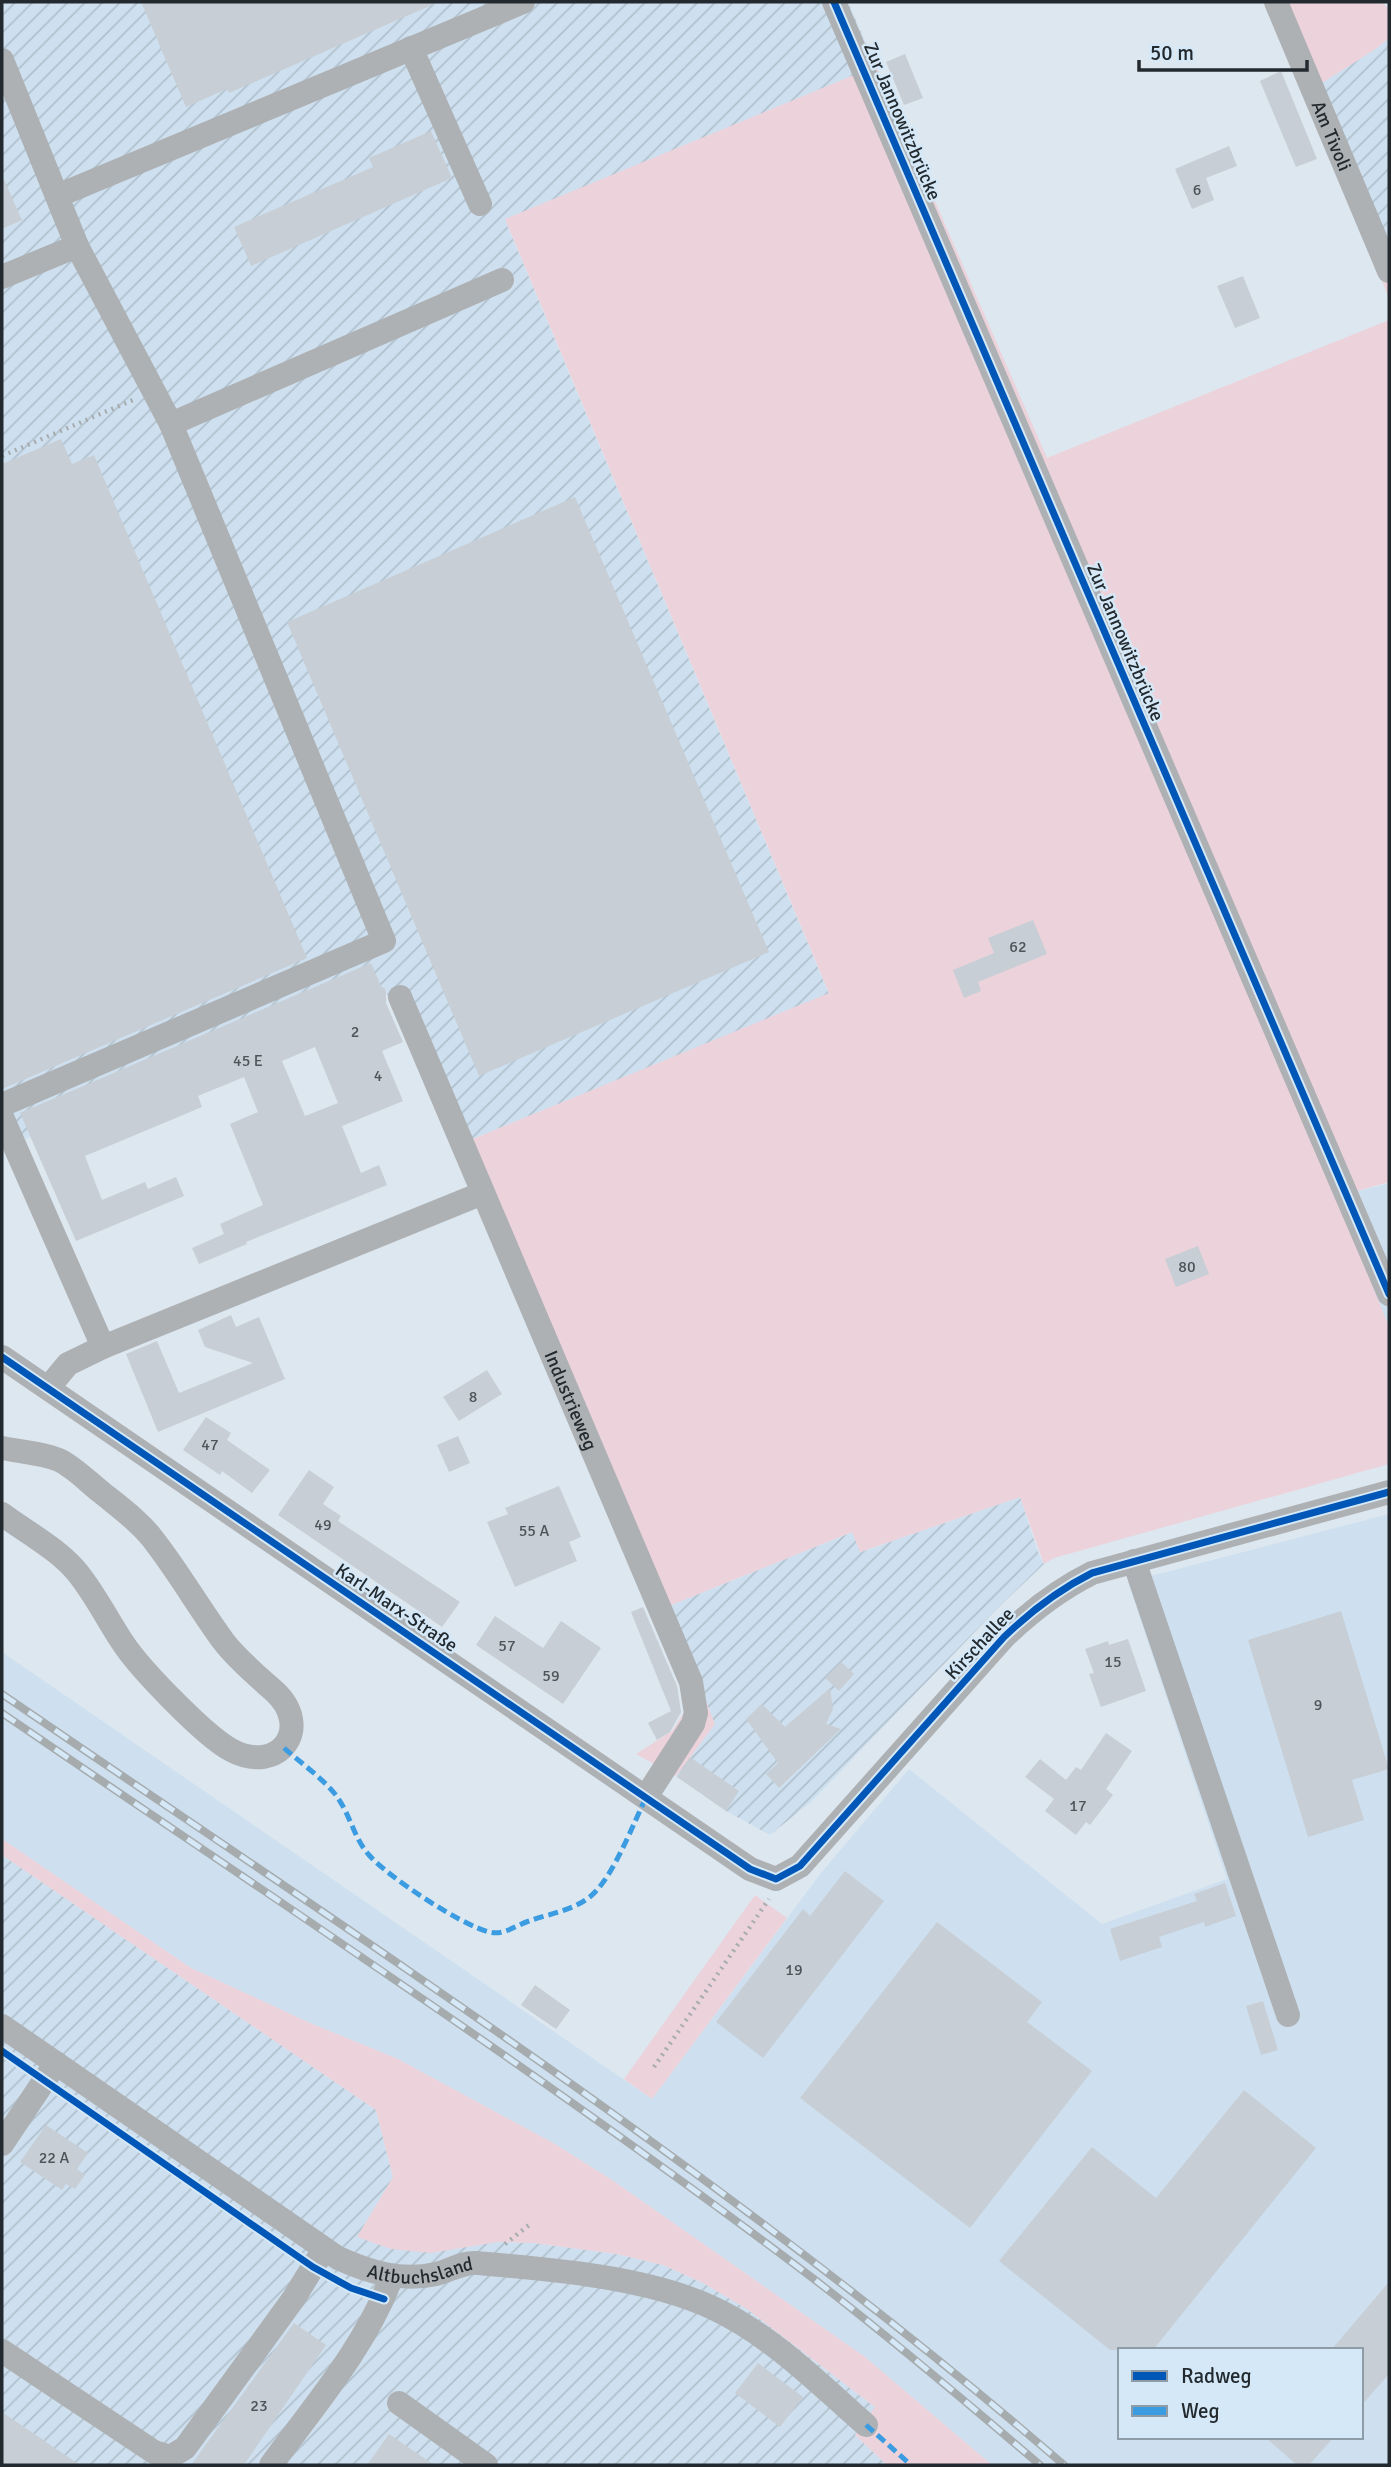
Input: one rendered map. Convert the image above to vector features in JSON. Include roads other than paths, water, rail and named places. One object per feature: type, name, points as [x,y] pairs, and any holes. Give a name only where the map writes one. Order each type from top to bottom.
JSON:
[{"type":"street","points":[[57,196],[523,2]]},
{"type":"street","name":"Zur Jannowitzbrücke","points":[[834,2],[1389,1294]]},
{"type":"street","name":"Am Tivoli","points":[[1276,2],[1389,271]]},
{"type":"street","points":[[411,48],[480,204]]},
{"type":"street","points":[[2,60],[77,246],[171,424],[384,941],[2,1105]]},
{"type":"street","points":[[2,277],[77,246]]},
{"type":"street","points":[[171,424],[502,280]]},
{"type":"street","name":"Industrieweg","points":[[400,996],[691,1682],[696,1713],[693,1724],[646,1797]]},
{"type":"street","points":[[2,1117],[103,1348]]},
{"type":"street","points":[[48,1388],[68,1364],[103,1348],[484,1193]]},
{"type":"street","name":"Karl-Marx-Straße","points":[[2,1357],[750,1869],[776,1879]]},
{"type":"street","points":[[2,1448],[59,1460],[78,1473],[150,1536],[225,1644],[277,1693],[288,1709],[293,1723],[285,1748],[263,1757],[249,1756],[232,1751],[215,1737],[190,1716],[130,1653],[76,1570],[2,1514]]},
{"type":"street","name":"Kirschallee","points":[[776,1879],[800,1866],[1004,1637],[1030,1612],[1064,1587],[1135,1561],[1389,1492]]},
{"type":"street","points":[[1135,1561],[1287,2015]]},
{"type":"street","name":"Altbuchsland","points":[[2,2026],[324,2249],[357,2266],[392,2276],[428,2276],[472,2263],[593,2276],[681,2295],[716,2309],[753,2331],[792,2360],[866,2425]]},
{"type":"street","points":[[2,2144],[56,2063]]},
{"type":"street","points":[[2,2351],[154,2452],[170,2457],[185,2448],[293,2298],[324,2249]]},
{"type":"street","points":[[271,2465],[345,2365],[370,2326],[392,2276]]},
{"type":"street","points":[[399,2403],[486,2465]]},
{"type":"railway","points":[[2,1694],[409,1971],[678,2160],[938,2360],[1064,2465]]},
{"type":"railway","points":[[2,1713],[407,1988],[708,2200],[866,2320],[1040,2465]]}]
